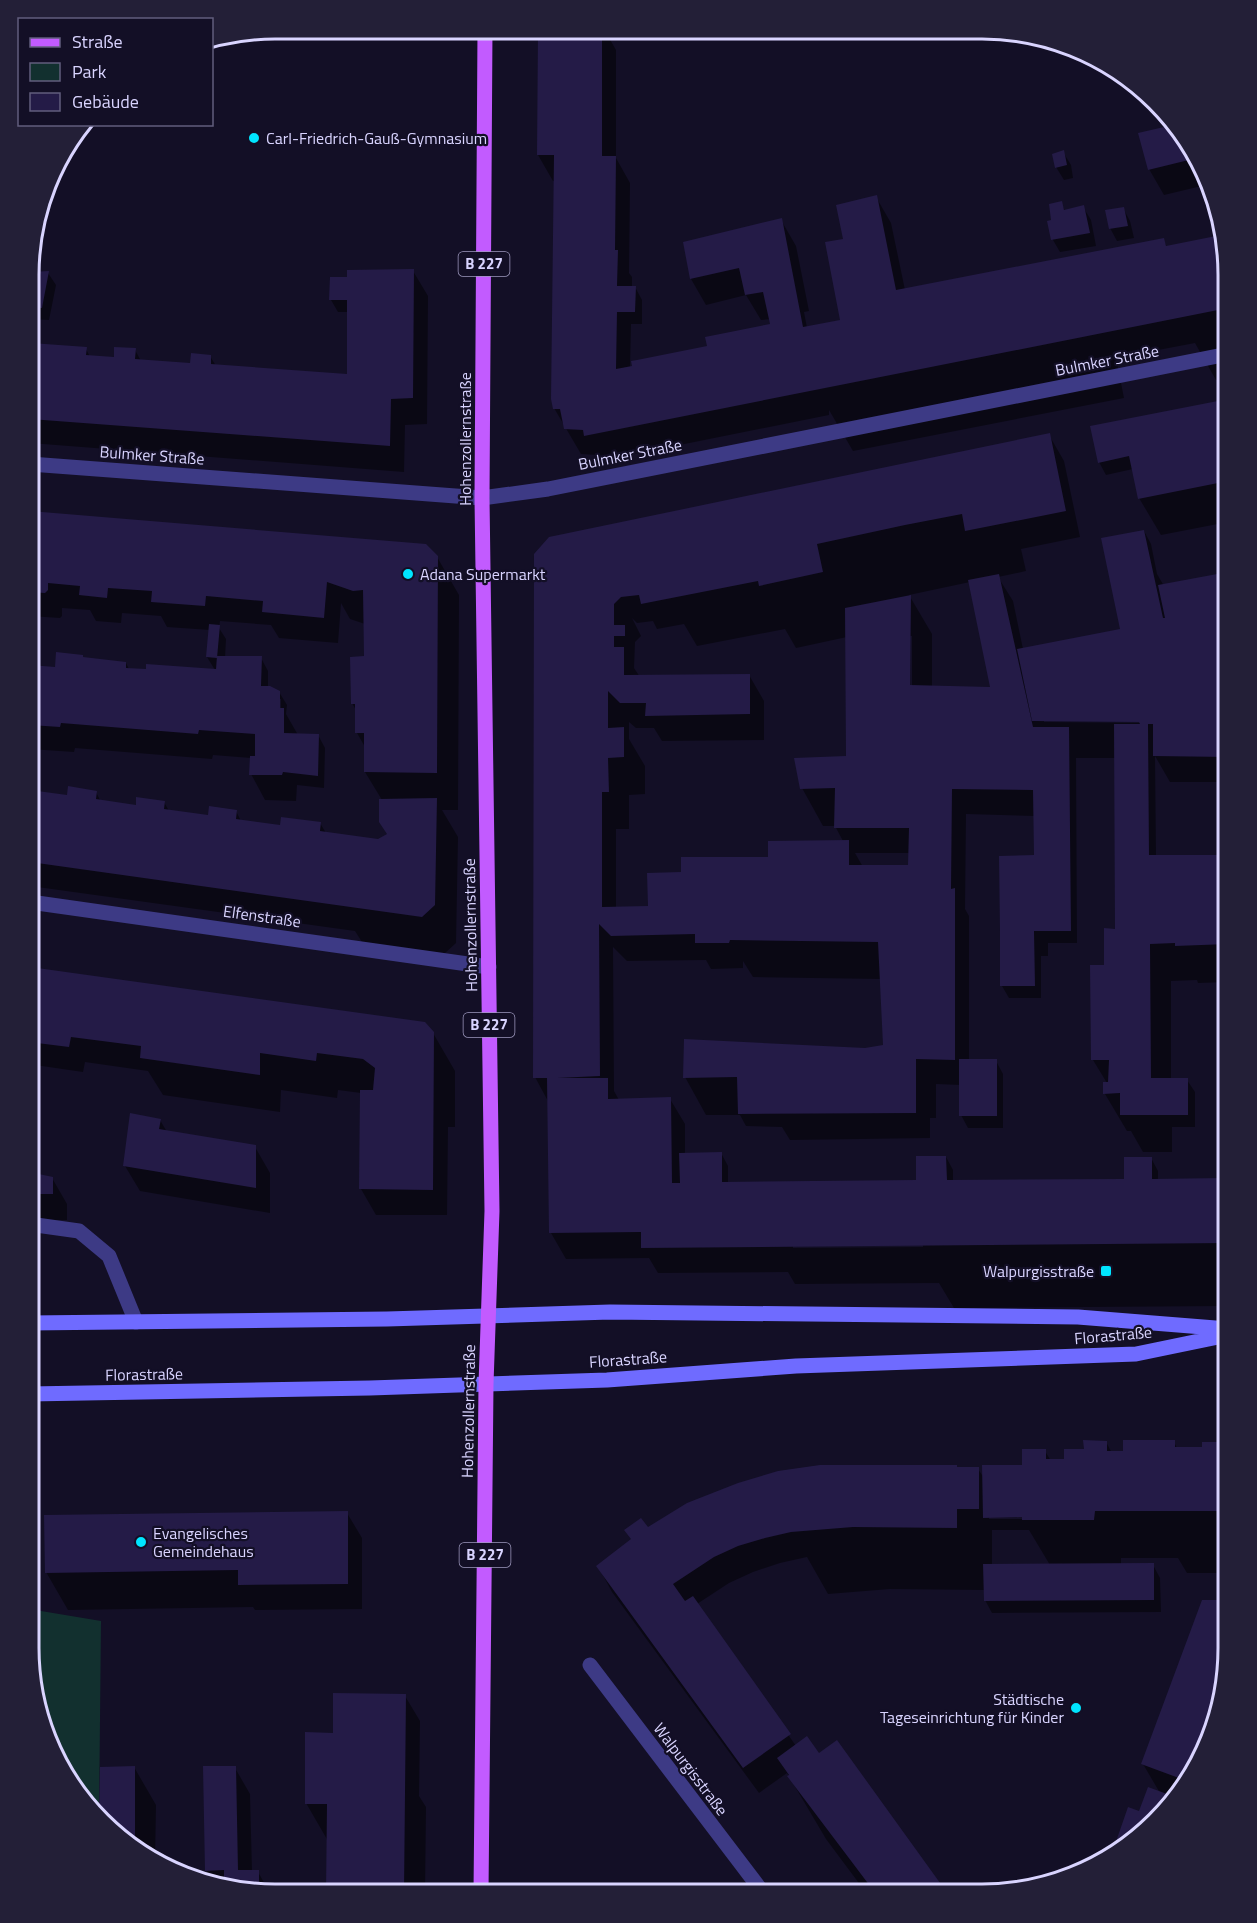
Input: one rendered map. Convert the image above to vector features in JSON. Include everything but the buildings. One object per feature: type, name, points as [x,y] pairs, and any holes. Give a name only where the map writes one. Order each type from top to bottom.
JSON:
[{"type":"main road","name":"Hohenzollernstraße","points":[[481,1884],[486,1384],[492,1211],[482,498],[485,39]]},
{"type":"main road","name":"Florastraße","points":[[39,1323],[387,1319],[610,1312],[1078,1317],[1218,1328]]},
{"type":"main road","name":"Florastraße","points":[[39,1394],[370,1388],[607,1380],[796,1366],[1136,1354],[1218,1337]]},
{"type":"street","name":"Bulmker Straße","points":[[39,465],[482,498],[548,489],[1218,356]]},
{"type":"street","name":"Elfenstraße","points":[[39,903],[489,967]]},
{"type":"street","points":[[39,1225],[79,1231],[109,1256],[136,1322]]},
{"type":"street","name":"Walpurgisstraße","points":[[590,1665],[756,1884]]},
{"type":"green space","points":[[39,1611],[101,1621],[99,1805],[79,1779],[63,1752],[47,1709],[41,1679]]},
{"type":"place","name":"Carl-Friedrich-Gauß-Gymnasium","points":[[254,138]]},
{"type":"place","name":"Adana Supermarkt","points":[[408,574]]},
{"type":"place","name":"Walpurgisstraße","points":[[1106,1271]]},
{"type":"place","name":"Evangelisches Gemeindehaus","points":[[141,1542]]},
{"type":"place","name":"Städtische Tageseinrichtung für Kinder","points":[[1076,1708]]}]
